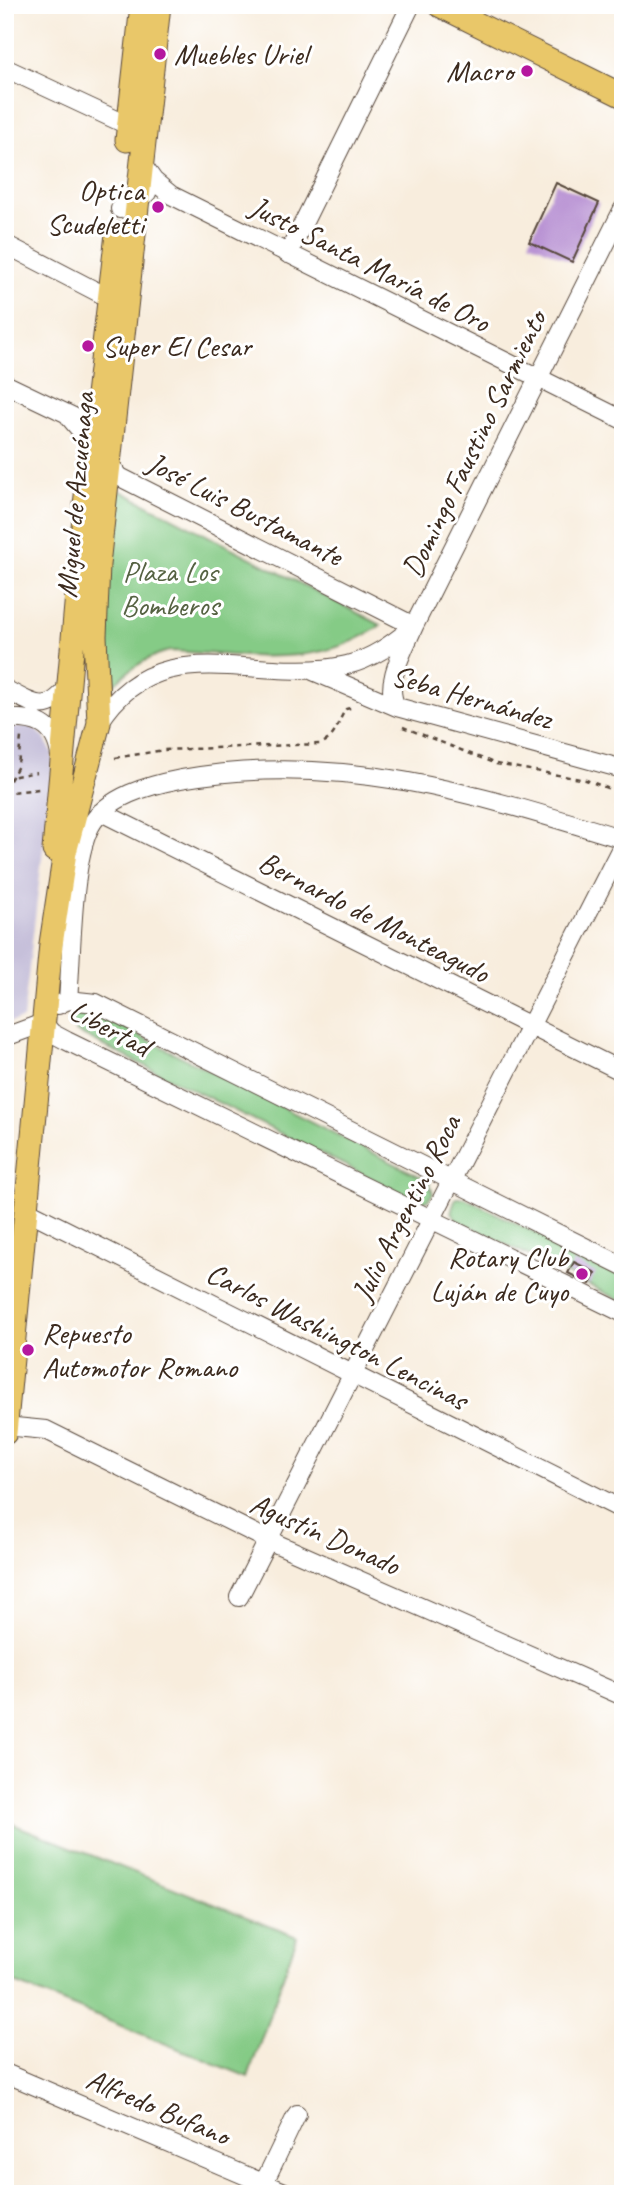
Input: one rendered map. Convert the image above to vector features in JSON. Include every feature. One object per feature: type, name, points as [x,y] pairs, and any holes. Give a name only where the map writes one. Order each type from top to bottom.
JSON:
[{"type":"main road","name":"Miguel de Azcuénaga","points":[[5,1433],[51,944],[65,852],[99,723],[95,636],[136,130],[142,5]]},
{"type":"main road","name":"Miguel de Azcuénaga","points":[[51,944],[50,885],[95,417],[110,299],[129,203],[141,163],[136,130],[159,5]]},
{"type":"main road","points":[[439,5],[623,96]]},
{"type":"street","points":[[288,254],[411,5]]},
{"type":"street","points":[[5,68],[136,130]]},
{"type":"street","name":"Justo Santa María de Oro","points":[[141,163],[154,181],[172,195],[623,420]]},
{"type":"street","points":[[129,203],[153,192],[172,195]]},
{"type":"street","name":"Domingo Faustino Sarmiento","points":[[397,707],[393,699],[393,685],[414,626],[623,209]]},
{"type":"street","points":[[5,244],[110,299]]},
{"type":"street","name":"José Luis Bustamante","points":[[5,384],[70,418],[84,420],[95,417]]},
{"type":"street","points":[[95,417],[109,406],[115,396]]},
{"type":"street","name":"José Luis Bustamante","points":[[70,418],[120,477],[414,626]]},
{"type":"street","name":"Seba Hernández","points":[[99,723],[118,696],[130,686],[173,667],[193,664],[309,670],[347,665],[368,658],[414,626]]},
{"type":"street","name":"Seba Hernández","points":[[309,670],[397,707],[623,769]]},
{"type":"street","points":[[5,689],[41,706],[54,703],[70,684]]},
{"type":"street","points":[[11,725],[24,717],[47,725],[56,737],[61,780]]},
{"type":"street","points":[[68,1000],[80,858],[90,827],[101,812],[135,791],[172,781],[256,769],[323,769],[385,776],[438,786],[623,841]]},
{"type":"street","name":"Bernardo de Monteagudo","points":[[101,812],[623,1072]]},
{"type":"street","name":"Julio Argentino Roca","points":[[239,1597],[623,841]]},
{"type":"street","name":"Libertad","points":[[623,1266],[96,1003],[68,1000],[50,1010],[43,1023],[52,1033],[67,1041],[623,1313]]},
{"type":"street","points":[[5,1037],[43,1023]]},
{"type":"street","name":"Carlos Washington Lencinas","points":[[26,1210],[623,1510]]},
{"type":"street","name":"Agustín Donado","points":[[6,1427],[47,1430],[268,1540],[623,1696]]},
{"type":"street","name":"Alfredo Bufano","points":[[5,2073],[261,2188],[289,2194]]},
{"type":"street","points":[[261,2188],[297,2114]]},
{"type":"path","points":[[116,758],[164,750],[320,744],[330,740],[337,732],[346,709],[364,710]]},
{"type":"path","points":[[5,789],[19,756],[21,735],[11,725]]},
{"type":"path","points":[[402,727],[496,764],[586,780],[623,794]]},
{"type":"path","points":[[5,778],[37,772]]},
{"type":"path","points":[[5,797],[12,792],[61,780]]},
{"type":"shaded area","points":[[30,726],[43,736],[54,756],[23,1019],[5,1023],[5,727]]},
{"type":"green space","name":"Plaza Los Bomberos","points":[[113,487],[381,625],[332,649],[306,654],[252,656],[169,651],[135,666],[107,691],[104,647]]},
{"type":"green space","points":[[74,1009],[91,1011],[429,1181],[433,1194],[427,1201],[417,1201],[76,1032],[69,1019]]},
{"type":"green space","points":[[456,1198],[465,1198],[623,1276],[623,1302],[457,1220],[451,1212]]},
{"type":"green space","points":[[5,1821],[297,1937],[248,2077],[5,1979]]},
{"type":"building","points":[[556,183],[599,203],[572,262],[529,242]]},
{"type":"building","name":"Rotary Club Luján de Cuyo","points":[[574,1262],[596,1273],[590,1284],[568,1273]]},
{"type":"place","name":"Muebles Uriel","points":[[160,54]]},
{"type":"place","name":"Macro","points":[[527,71]]},
{"type":"place","name":"Optica Scudeletti","points":[[158,207]]},
{"type":"place","name":"Super El Cesar","points":[[88,346]]},
{"type":"place","name":"Rotary Club Luján de Cuyo","points":[[582,1274]]},
{"type":"place","name":"Repuesto Automotor Romano","points":[[28,1350]]}]
